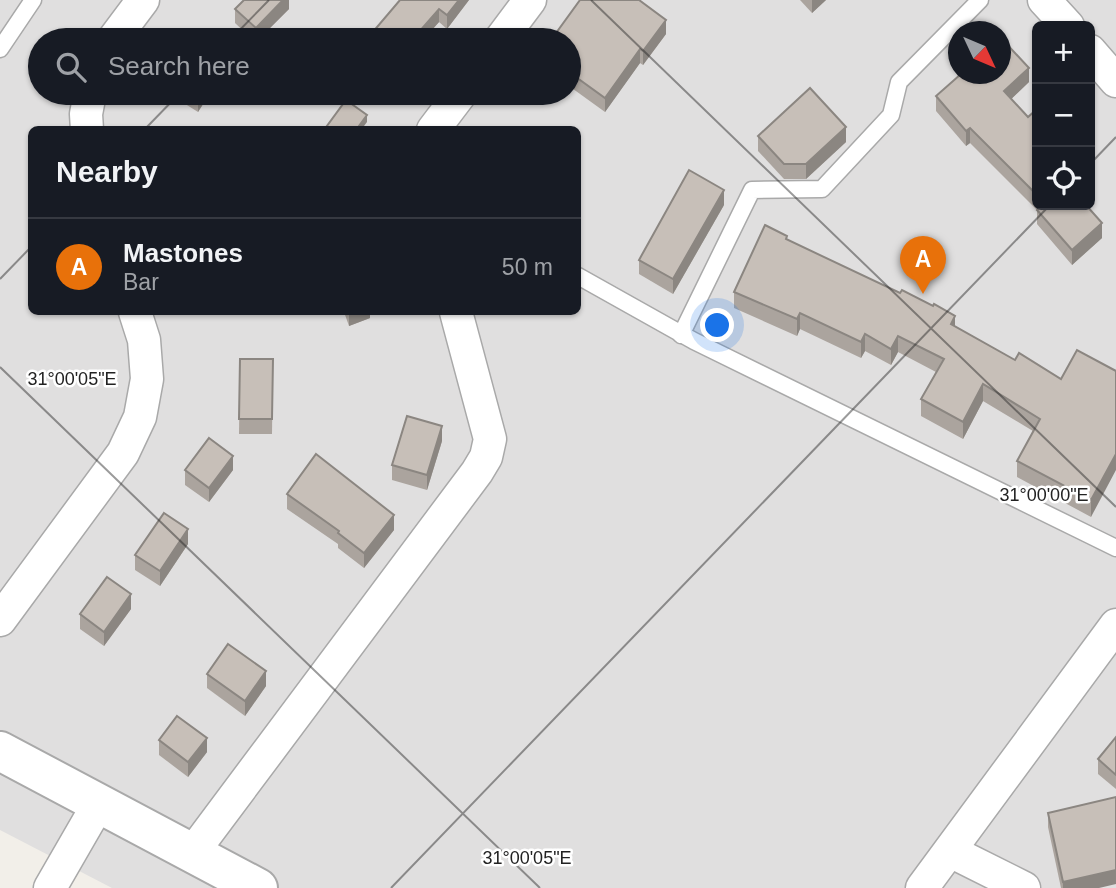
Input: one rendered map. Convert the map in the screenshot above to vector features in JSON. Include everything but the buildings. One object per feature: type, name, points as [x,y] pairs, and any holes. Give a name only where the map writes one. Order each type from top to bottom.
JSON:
[{"type":"street","points":[[122,28],[143,0]]},
{"type":"street","points":[[509,28],[530,0]]},
{"type":"street","points":[[1044,0],[1063,21]]},
{"type":"street","points":[[1095,57],[1116,81]]},
{"type":"street","points":[[87,126],[88,105]]},
{"type":"street","points":[[436,126],[452,105]]},
{"type":"street","points":[[0,620],[123,453],[139,417],[147,379],[144,340],[136,315]]},
{"type":"street","points":[[193,852],[486,457],[490,439],[457,315]]},
{"type":"street","points":[[922,888],[1116,625]]},
{"type":"street","points":[[0,751],[258,888]]},
{"type":"street","points":[[50,888],[99,803]]},
{"type":"street","points":[[950,851],[1024,888]]},
{"type":"lane","points":[[0,49],[33,0]]},
{"type":"lane","points":[[681,335],[752,190],[821,189],[891,116],[899,82],[980,0]]},
{"type":"lane","points":[[581,278],[681,335],[1116,548]]},
{"type":"shaded area","points":[[0,0],[1116,0],[1116,888],[112,888],[0,830]]},
{"type":"place","name":"Mastones","points":[[923,294]]}]
